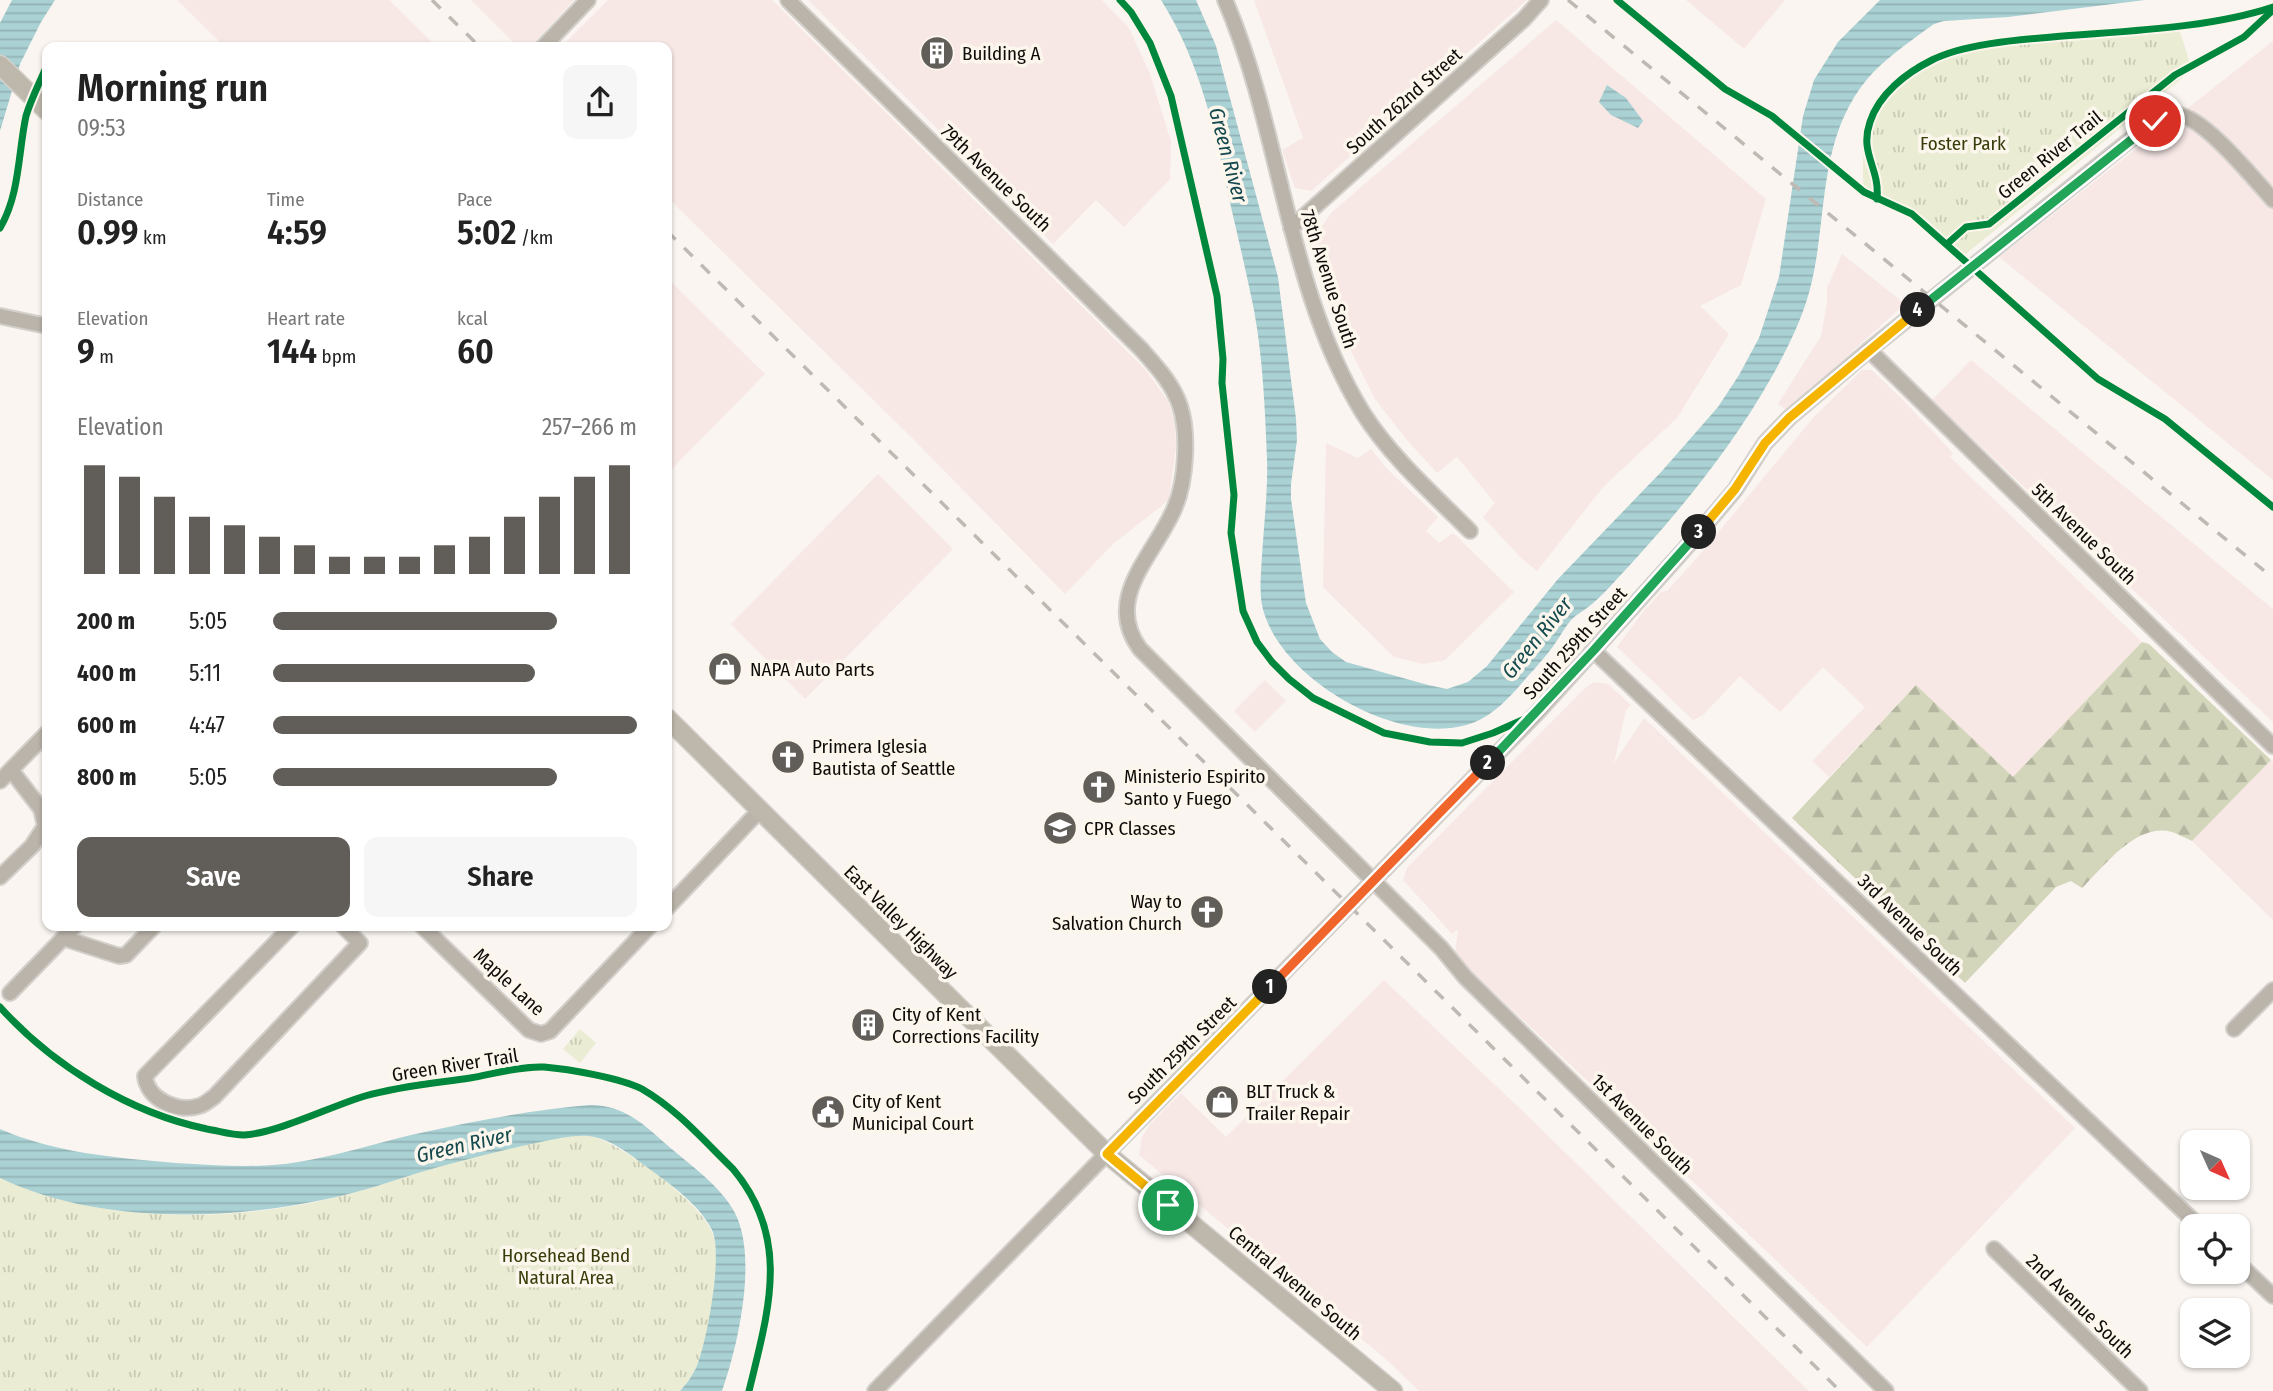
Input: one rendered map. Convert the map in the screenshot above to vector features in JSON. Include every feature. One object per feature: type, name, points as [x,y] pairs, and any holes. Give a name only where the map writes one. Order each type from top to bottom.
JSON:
[{"type":"main road","points":[[0,65],[42,105]]},
{"type":"main road","name":"East Valley Highway","points":[[672,723],[1107,1154]]},
{"type":"main road","name":"Central Avenue South","points":[[1107,1154],[1393,1391]]},
{"type":"street","points":[[548,42],[588,0]]},
{"type":"street","name":"79th Avenue South","points":[[788,0],[1141,349],[1172,388],[1184,420],[1184,457],[1176,505],[1169,522],[1140,566],[1129,595],[1127,620],[1134,641],[1140,649]]},
{"type":"street","name":"78th Avenue South","points":[[1225,0],[1240,36],[1291,228],[1331,351],[1352,393],[1387,445],[1470,531]]},
{"type":"street","name":"South 262nd Street","points":[[1291,228],[1524,19],[1541,0]]},
{"type":"street","name":"South 259th Street","points":[[875,1391],[1535,714],[1683,551],[1735,489],[1765,443],[1789,418],[1868,350],[2147,126],[2172,116],[2186,117],[2196,122],[2273,200]]},
{"type":"street","points":[[0,316],[42,325]]},
{"type":"street","name":"5th Avenue South","points":[[1868,350],[2273,746]]},
{"type":"street","name":"1st Avenue South","points":[[1140,649],[1374,880],[1441,948],[1465,977],[1886,1391]]},
{"type":"street","name":"3rd Avenue South","points":[[1594,650],[2186,1214]]},
{"type":"street","points":[[0,781],[42,738]]},
{"type":"street","points":[[11,770],[42,813]]},
{"type":"street","points":[[672,903],[760,810]]},
{"type":"street","points":[[0,877],[32,846],[42,831]]},
{"type":"street","points":[[10,993],[70,931]]},
{"type":"street","points":[[63,938],[119,956],[126,955],[149,931]]},
{"type":"street","points":[[287,931],[145,1076],[146,1086],[154,1097],[184,1109],[201,1106],[214,1097],[360,943],[348,931]]},
{"type":"street","name":"Maple Lane","points":[[427,931],[529,1030],[541,1034],[550,1031],[645,931]]},
{"type":"street","points":[[2234,1029],[2273,990]]},
{"type":"street","name":"2nd Avenue South","points":[[1994,1249],[2140,1391]]},
{"type":"street","points":[[2250,1274],[2273,1296]]},
{"type":"shaded area","points":[[177,0],[389,0],[432,42],[220,42]]},
{"type":"shaded area","points":[[471,0],[574,0],[535,42],[513,42]]},
{"type":"shaded area","points":[[608,0],[772,0],[1145,369],[1168,401],[1175,423],[1176,447],[1169,500],[1113,544],[1065,594],[914,440],[672,202],[672,42],[566,42]]},
{"type":"shaded area","points":[[808,0],[1102,0],[1129,28],[1150,74],[1171,141],[1170,179],[1124,227],[1096,200],[1053,244]]},
{"type":"shaded area","points":[[1254,0],[1527,0],[1311,191],[1295,188],[1282,150],[1303,138]]},
{"type":"shaded area","points":[[1686,0],[1785,0],[1744,49]]},
{"type":"shaded area","points":[[1556,20],[1766,199],[1741,285],[1700,306],[1729,334],[1677,418],[1604,486],[1537,571],[1521,558],[1483,517],[1495,503],[1457,457],[1437,473],[1375,399],[1346,341],[1315,245],[1318,232],[1332,212]]},
{"type":"shaded area","points":[[2273,41],[2273,480],[1999,257]]},
{"type":"shaded area","points":[[1842,254],[1905,304],[1787,410],[1778,404],[1821,336],[1827,288]]},
{"type":"shaded area","points":[[672,283],[765,374],[672,469]]},
{"type":"shaded area","points":[[1971,360],[2273,609],[2273,722],[1932,400]]},
{"type":"shaded area","points":[[1862,370],[1872,370],[1904,401],[1953,453],[1950,457],[2142,642],[2013,778],[1916,685],[1829,777],[1812,761],[1865,707],[1823,667],[1780,712],[1740,676],[1703,715],[1693,720],[1617,647],[1643,612],[1661,592],[1667,591],[1697,558],[1813,418]]},
{"type":"shaded area","points":[[1326,443],[1358,458],[1371,449],[1387,469],[1438,517],[1426,531],[1439,543],[1453,533],[1514,592],[1445,660],[1423,664],[1394,657],[1323,587]]},
{"type":"shaded area","points":[[878,474],[953,549],[805,699],[731,624]]},
{"type":"shaded area","points":[[1265,680],[1286,701],[1255,732],[1234,711]]},
{"type":"shaded area","points":[[1594,682],[1608,684],[1631,705],[1626,710],[1614,763],[1644,718],[2075,1128],[1867,1347],[1455,955],[1458,929],[1452,934],[1403,880],[1407,868]]},
{"type":"shaded area","points":[[2271,760],[2273,762],[2273,920],[2192,841]]},
{"type":"shaded area","points":[[1384,980],[1532,1120],[1809,1391],[1419,1391],[1387,1360],[1139,1155],[1142,1137],[1151,1123],[1181,1093],[1226,1137]]},
{"type":"green space","name":"Foster Park","points":[[2178,25],[2192,70],[1962,257],[1912,214],[1864,192],[1865,147],[1875,112],[1895,85],[1921,66],[1953,53],[1988,45]]},
{"type":"green space","points":[[2142,642],[2149,644],[2271,760],[2192,841],[2172,832],[2146,834],[2122,848],[2082,888],[2071,881],[2056,887],[1965,983],[1792,818],[1916,685],[2013,777]]},
{"type":"green space","points":[[580,1029],[596,1043],[580,1063],[563,1049]]},
{"type":"green space","name":"Horsehead Bend Natural Area","points":[[571,1136],[597,1138],[627,1153],[664,1180],[697,1210],[714,1237],[715,1280],[707,1332],[698,1363],[680,1391],[0,1391],[0,1178],[38,1193],[78,1204],[120,1211],[205,1215],[248,1212],[329,1199],[482,1154]]},
{"type":"water","points":[[12,0],[55,0],[20,64],[0,131],[0,23]]},
{"type":"water","name":"Green River","points":[[1161,0],[1196,0],[1216,46],[1278,277],[1296,419],[1297,440],[1291,499],[1306,603],[1320,639],[1346,662],[1447,689],[1468,682],[1487,666],[1558,579],[1662,471],[1718,407],[1739,375],[1759,338],[1779,277],[1803,116],[1814,80],[1838,42],[1880,0],[2145,0],[2008,17],[1944,21],[1934,24],[1877,69],[1847,109],[1838,132],[1826,181],[1812,281],[1800,319],[1771,378],[1738,432],[1680,508],[1638,557],[1592,604],[1571,620],[1548,653],[1512,694],[1482,719],[1447,728],[1416,727],[1385,719],[1353,705],[1298,666],[1278,642],[1265,616],[1260,586],[1267,459],[1262,365],[1254,310],[1205,100],[1187,49]]},
{"type":"water","points":[[1607,85],[1626,98],[1643,121],[1638,128],[1611,115],[1599,102]]},
{"type":"water","name":"Green River","points":[[589,1105],[612,1108],[641,1123],[713,1184],[735,1213],[742,1232],[745,1277],[739,1327],[722,1391],[680,1391],[696,1368],[703,1348],[715,1274],[715,1241],[712,1230],[692,1203],[674,1188],[620,1148],[596,1137],[575,1136],[495,1152],[340,1196],[288,1206],[204,1214],[119,1211],[77,1204],[37,1193],[0,1178],[0,1129],[42,1144],[109,1156],[176,1163],[268,1165],[326,1157],[477,1121]]},
{"type":"railway","points":[[432,0],[475,42]]},
{"type":"railway","points":[[1568,0],[2273,578]]},
{"type":"railway","points":[[672,236],[1840,1391]]},
{"type":"cycle path","points":[[1120,0],[1131,12],[1150,43],[1171,96],[1217,296],[1223,359],[1222,383],[1234,495],[1231,533],[1243,611],[1257,642],[1289,679],[1313,698],[1384,733],[1430,742],[1462,743],[1536,714],[1683,551],[1735,490],[1765,443],[1789,418],[1972,266]]},
{"type":"cycle path","points":[[1617,0],[1725,89],[1772,116],[1864,192],[1912,214],[2098,379],[2165,419],[2273,507]]},
{"type":"cycle path","points":[[1877,199],[1876,178],[1867,143],[1870,122],[1880,102],[1895,85],[1932,60],[1959,50],[1991,44],[2192,25],[2273,7]]},
{"type":"cycle path","name":"Green River Trail","points":[[1947,244],[1966,227],[1989,224],[2175,75],[2244,37],[2273,10]]},
{"type":"cycle path","points":[[0,228],[7,215],[15,187],[26,116],[42,76]]},
{"type":"cycle path","name":"Green River Trail","points":[[0,1007],[44,1049],[68,1067],[122,1099],[178,1122],[235,1134],[244,1135],[272,1129],[378,1093],[526,1068],[544,1067],[580,1072],[621,1081],[642,1089],[679,1116],[733,1169],[751,1195],[763,1222],[769,1249],[768,1304],[749,1391]]},
{"type":"place","name":"Building A","points":[[937,53]]},
{"type":"place","name":"NAPA Auto Parts","points":[[725,669]]},
{"type":"place","name":"Primera Iglesia Bautista of Seattle","points":[[788,757]]},
{"type":"place","name":"Ministerio Espirito Santo y Fuego","points":[[1099,787]]},
{"type":"place","name":"CPR Classes","points":[[1060,828]]},
{"type":"place","name":"Way to Salvation Church","points":[[1207,912]]},
{"type":"place","name":"City of Kent Corrections Facility","points":[[868,1025]]},
{"type":"place","name":"BLT Truck & Trailer Repair","points":[[1222,1102]]},
{"type":"place","name":"City of Kent Municipal Court","points":[[828,1112]]},
{"type":"route","points":[[1168,1205],[1107,1154],[1535,714],[1683,551],[1735,489],[1765,443],[1789,418],[1868,350],[2155,121]]}]
